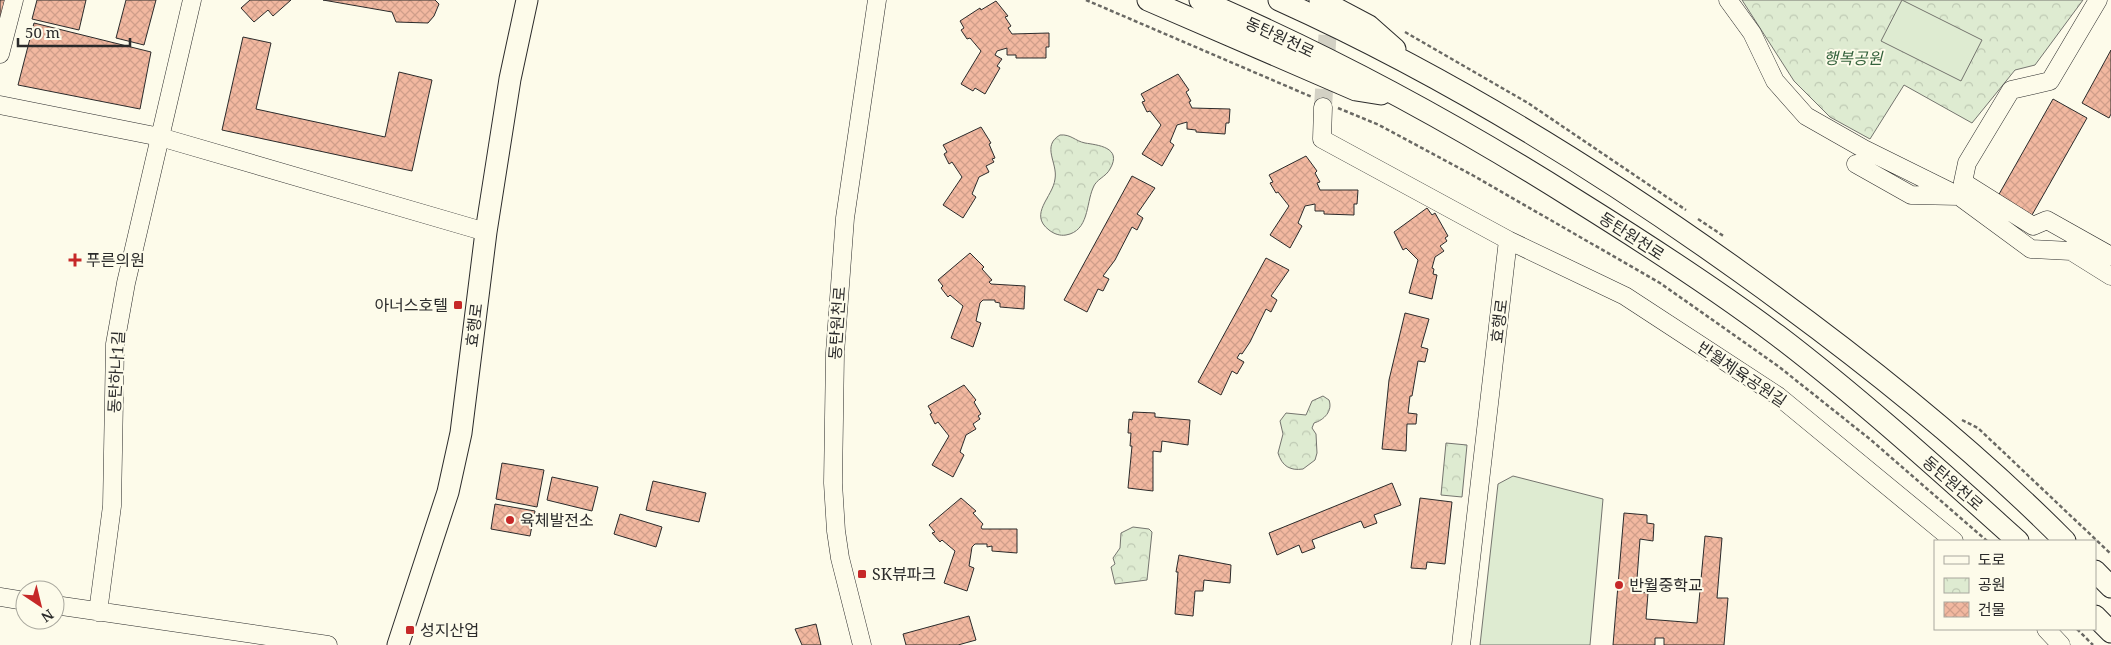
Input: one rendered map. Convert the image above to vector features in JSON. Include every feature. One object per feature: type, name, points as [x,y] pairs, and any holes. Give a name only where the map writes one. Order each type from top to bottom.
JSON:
[{"type":"main road","name":"효행로","points":[[398,645],[448,492],[459,441],[486,232],[510,79],[527,0]]},
{"type":"main road","points":[[1148,0],[1356,90],[1402,97]]},
{"type":"main road","name":"동탄원천로","points":[[1200,0],[1338,64],[1402,97],[1523,166],[1719,293],[1778,336],[1860,403],[2017,540]]},
{"type":"main road","name":"동탄원천로","points":[[1279,0],[1415,68],[1542,140],[1620,189],[1788,306],[1880,376],[1964,448],[2064,540]]},
{"type":"main road","points":[[1320,0],[1369,26],[1415,68]]},
{"type":"main road","points":[[2096,572],[2111,587]]},
{"type":"main road","points":[[2096,617],[2111,632]]},
{"type":"street","points":[[0,54],[14,0]]},
{"type":"street","points":[[160,136],[192,0]]},
{"type":"street","name":"동탄원천로","points":[[862,645],[840,558],[836,531],[833,483],[835,353],[845,218],[877,0]]},
{"type":"street","points":[[1728,0],[1752,33],[1775,81],[1806,116],[1864,149],[1960,196],[2031,249],[2071,251],[2111,276]]},
{"type":"street","points":[[2098,0],[2050,81],[2011,90],[1967,163],[1963,182],[2033,226],[2047,220],[2111,256]]},
{"type":"street","points":[[1323,104],[1322,139],[1508,240]]},
{"type":"street","points":[[0,105],[160,136],[486,232]]},
{"type":"street","name":"동탄하나1길","points":[[98,612],[112,506],[115,344],[126,283],[160,136]]},
{"type":"street","points":[[1856,164],[1911,195],[1960,196]]},
{"type":"street","name":"반월체육공원길","points":[[1508,240],[1625,296],[1778,396],[1953,540]]},
{"type":"street","name":"효행로","points":[[1461,645],[1508,240]]},
{"type":"street","points":[[0,597],[15,599]]},
{"type":"street","points":[[65,607],[328,645]]},
{"type":"street","points":[[2047,630],[2060,645]]},
{"type":"path","points":[[1086,0],[1323,104],[1379,125],[1474,176],[1660,283],[1778,366],[1871,440],[1986,540]]},
{"type":"path","points":[[2078,630],[2093,645]]},
{"type":"green space","name":"행복공원","points":[[1742,0],[2083,0],[2035,65],[2015,70],[1972,123],[1904,85],[1870,139],[1830,117],[1794,81]]},
{"type":"green space","points":[[1902,0],[1982,40],[1961,81],[1881,41]]},
{"type":"green space","points":[[1060,135],[1102,146],[1107,148],[1113,156],[1110,169],[1096,182],[1093,188],[1083,223],[1079,228],[1066,235],[1053,233],[1043,224],[1041,218],[1043,205],[1055,179],[1051,150],[1052,144],[1054,139]]},
{"type":"green space","points":[[1323,396],[1329,400],[1330,408],[1321,420],[1314,423],[1312,428],[1316,434],[1317,453],[1315,460],[1303,469],[1287,467],[1278,453],[1283,434],[1280,421],[1286,413],[1306,415],[1312,401]]},
{"type":"green space","points":[[1446,443],[1467,445],[1462,497],[1441,495]]},
{"type":"green space","points":[[1513,476],[1603,499],[1590,645],[1480,645],[1498,484]]},
{"type":"green space","points":[[1133,527],[1149,529],[1152,532],[1147,580],[1115,584],[1111,567],[1115,564],[1113,558],[1120,548],[1121,533]]},
{"type":"building","points":[[0,0],[8,0],[0,24]]},
{"type":"building","points":[[37,0],[86,0],[79,30],[32,19]]},
{"type":"building","points":[[126,0],[156,0],[144,45],[116,38]]},
{"type":"building","points":[[250,0],[291,0],[273,16],[268,10],[254,22],[241,8]]},
{"type":"building","points":[[323,0],[435,0],[439,4],[434,16],[428,23],[396,22],[392,12]]},
{"type":"building","points":[[996,1],[1008,16],[1005,17],[1011,26],[1008,28],[1012,34],[1049,33],[1049,47],[1046,47],[1046,58],[1016,58],[1016,55],[1007,55],[1007,48],[997,51],[995,55],[1002,59],[997,66],[1000,68],[985,94],[975,88],[973,91],[961,84],[981,51],[970,38],[967,39],[961,30],[964,28],[960,21],[980,8],[981,10]]},
{"type":"building","points":[[34,23],[151,52],[140,109],[18,85]]},
{"type":"building","points":[[243,37],[271,43],[256,109],[385,137],[399,72],[432,80],[412,171],[222,130]]},
{"type":"building","points":[[2111,50],[2111,114],[2109,118],[2082,103]]},
{"type":"building","points":[[1178,74],[1189,90],[1186,92],[1191,101],[1189,102],[1192,108],[1230,109],[1229,123],[1226,123],[1225,134],[1196,132],[1196,130],[1187,129],[1187,122],[1177,125],[1170,142],[1174,145],[1162,166],[1142,154],[1161,125],[1150,111],[1147,112],[1142,102],[1145,101],[1141,94]]},
{"type":"building","points":[[2053,99],[2087,118],[2032,215],[1998,196]]},
{"type":"building","points":[[981,127],[991,143],[989,144],[995,158],[992,159],[994,162],[986,166],[989,172],[979,177],[972,194],[976,197],[963,218],[943,205],[962,177],[952,162],[949,164],[944,154],[947,152],[943,145]]},
{"type":"building","points":[[1306,156],[1317,171],[1315,173],[1320,182],[1317,183],[1320,190],[1358,190],[1357,204],[1354,204],[1354,215],[1324,214],[1324,211],[1315,211],[1315,204],[1305,206],[1298,223],[1302,226],[1290,248],[1270,235],[1289,206],[1278,192],[1276,193],[1270,183],[1273,182],[1269,175]]},
{"type":"building","points":[[1132,176],[1155,188],[1137,214],[1143,218],[1137,230],[1132,227],[1115,260],[1103,276],[1109,279],[1103,291],[1098,289],[1087,312],[1064,300]]},
{"type":"building","points":[[1427,208],[1432,215],[1435,213],[1448,236],[1445,238],[1447,241],[1440,246],[1444,251],[1435,257],[1432,268],[1434,269],[1433,274],[1437,275],[1432,299],[1409,293],[1418,260],[1406,248],[1403,250],[1394,232]]},
{"type":"building","points":[[970,253],[984,267],[982,269],[992,280],[989,282],[991,284],[1025,286],[1024,309],[1000,307],[1000,303],[995,302],[995,300],[983,300],[980,303],[976,321],[981,323],[973,347],[951,338],[963,306],[950,295],[948,297],[938,280]]},
{"type":"building","points":[[1266,258],[1289,270],[1271,296],[1277,300],[1271,312],[1266,309],[1250,342],[1237,358],[1244,362],[1237,374],[1232,371],[1221,395],[1198,382]]},
{"type":"building","points":[[1405,313],[1429,319],[1421,347],[1428,349],[1425,362],[1418,361],[1412,396],[1410,396],[1408,413],[1417,414],[1416,424],[1407,424],[1406,451],[1382,449],[1389,380]]},
{"type":"building","points":[[964,385],[976,400],[974,402],[981,414],[978,416],[980,419],[973,424],[976,429],[966,435],[960,452],[964,455],[953,477],[932,465],[949,436],[938,422],[935,424],[928,406]]},
{"type":"building","points":[[1133,412],[1155,413],[1155,417],[1190,420],[1188,445],[1162,441],[1161,452],[1153,451],[1153,491],[1128,488],[1132,446],[1130,446],[1131,433],[1128,433],[1129,419],[1132,420]]},
{"type":"building","points":[[502,463],[544,470],[537,507],[496,499]]},
{"type":"building","points":[[552,477],[598,487],[592,511],[547,500]]},
{"type":"building","points":[[653,481],[706,493],[699,522],[646,510]]},
{"type":"building","points":[[1392,483],[1401,505],[1374,515],[1377,523],[1364,528],[1361,521],[1312,540],[1315,548],[1302,553],[1299,545],[1277,555],[1269,533]]},
{"type":"building","points":[[961,498],[976,511],[973,513],[983,524],[982,529],[1017,529],[1017,553],[992,551],[992,546],[987,547],[987,544],[975,544],[972,547],[969,566],[974,568],[967,591],[944,583],[955,551],[942,540],[940,542],[932,533],[935,532],[929,525]]},
{"type":"building","points":[[1420,498],[1452,502],[1445,564],[1427,562],[1426,569],[1411,568]]},
{"type":"building","points":[[495,504],[535,511],[530,536],[491,529]]},
{"type":"building","points":[[1624,513],[1647,515],[1647,523],[1654,524],[1653,541],[1640,539],[1636,592],[1648,593],[1646,619],[1697,623],[1705,536],[1722,538],[1717,598],[1728,598],[1724,645],[1664,645],[1664,638],[1655,638],[1655,645],[1613,645]]},
{"type":"building","points":[[620,514],[662,527],[656,547],[614,534]]},
{"type":"building","points":[[1179,555],[1231,565],[1230,583],[1204,580],[1203,591],[1195,591],[1193,616],[1175,614],[1178,572],[1176,572]]},
{"type":"building","points":[[969,616],[976,640],[958,645],[906,645],[903,634]]},
{"type":"building","points":[[816,624],[821,645],[802,645],[795,629]]},
{"type":"tunnel","points":[[1323,107],[1329,11]]},
{"type":"place","name":"푸른의원","points":[[75,260]]},
{"type":"place","name":"아너스호텔","points":[[458,305]]},
{"type":"place","name":"육체발전소","points":[[510,520]]},
{"type":"place","name":"SK뷰파크","points":[[862,574]]},
{"type":"place","name":"반월중학교","points":[[1619,585]]},
{"type":"place","name":"성지산업","points":[[410,630]]}]
